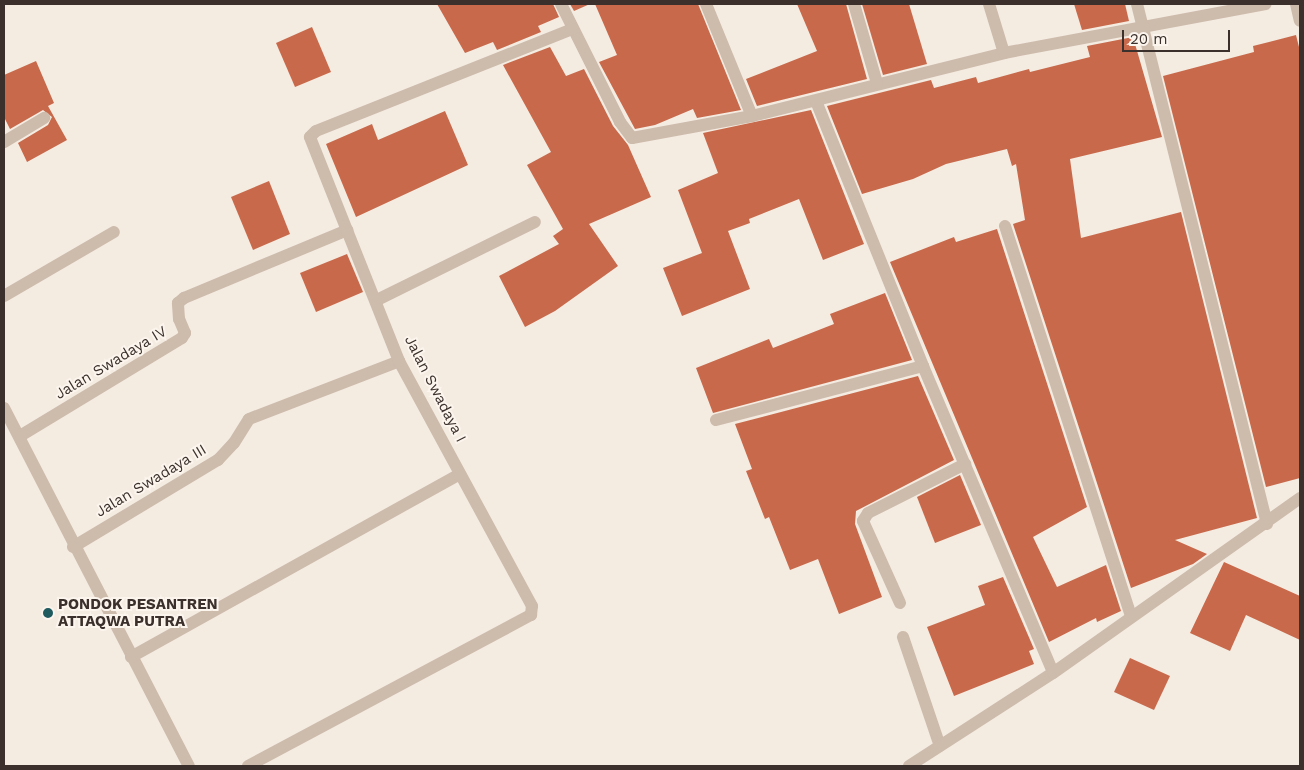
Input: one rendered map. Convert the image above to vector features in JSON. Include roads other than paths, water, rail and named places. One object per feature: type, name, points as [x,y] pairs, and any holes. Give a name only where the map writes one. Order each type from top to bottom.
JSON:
[{"type":"street","points":[[561,4],[620,122],[632,138],[752,116],[816,101],[877,83],[1004,53],[1265,4]]},
{"type":"street","points":[[706,4],[752,116]]},
{"type":"street","points":[[854,4],[877,83]]},
{"type":"street","points":[[989,4],[1004,53]]},
{"type":"street","points":[[1137,4],[1267,524]]},
{"type":"street","points":[[1296,4],[1300,21]]},
{"type":"street","name":"Jalan Swadaya I","points":[[248,766],[531,615],[532,606],[399,361],[377,300],[310,140],[313,132],[572,29]]},
{"type":"street","points":[[816,101],[923,366],[1053,673]]},
{"type":"street","points":[[4,142],[44,118]]},
{"type":"street","points":[[377,300],[535,222]]},
{"type":"street","points":[[1005,226],[1131,616]]},
{"type":"street","name":"Jalan Swadaya IV","points":[[20,436],[182,338],[185,332],[179,319],[178,303],[184,298],[347,230]]},
{"type":"street","points":[[4,296],[114,232]]},
{"type":"street","name":"Jalan Swadaya III","points":[[73,547],[218,460],[249,419],[399,361]]},
{"type":"street","points":[[716,420],[923,366]]},
{"type":"street","points":[[4,408],[20,436],[73,547],[188,766]]},
{"type":"street","points":[[900,603],[863,521],[868,513],[965,464]]},
{"type":"street","points":[[131,657],[460,474]]},
{"type":"street","points":[[910,766],[1053,673],[1131,616],[1267,524],[1300,498]]},
{"type":"street","points":[[903,637],[940,746]]},
{"type":"place","name":"PONDOK PESANTREN ATTAQWA PUTRA","points":[[48,613]]}]
